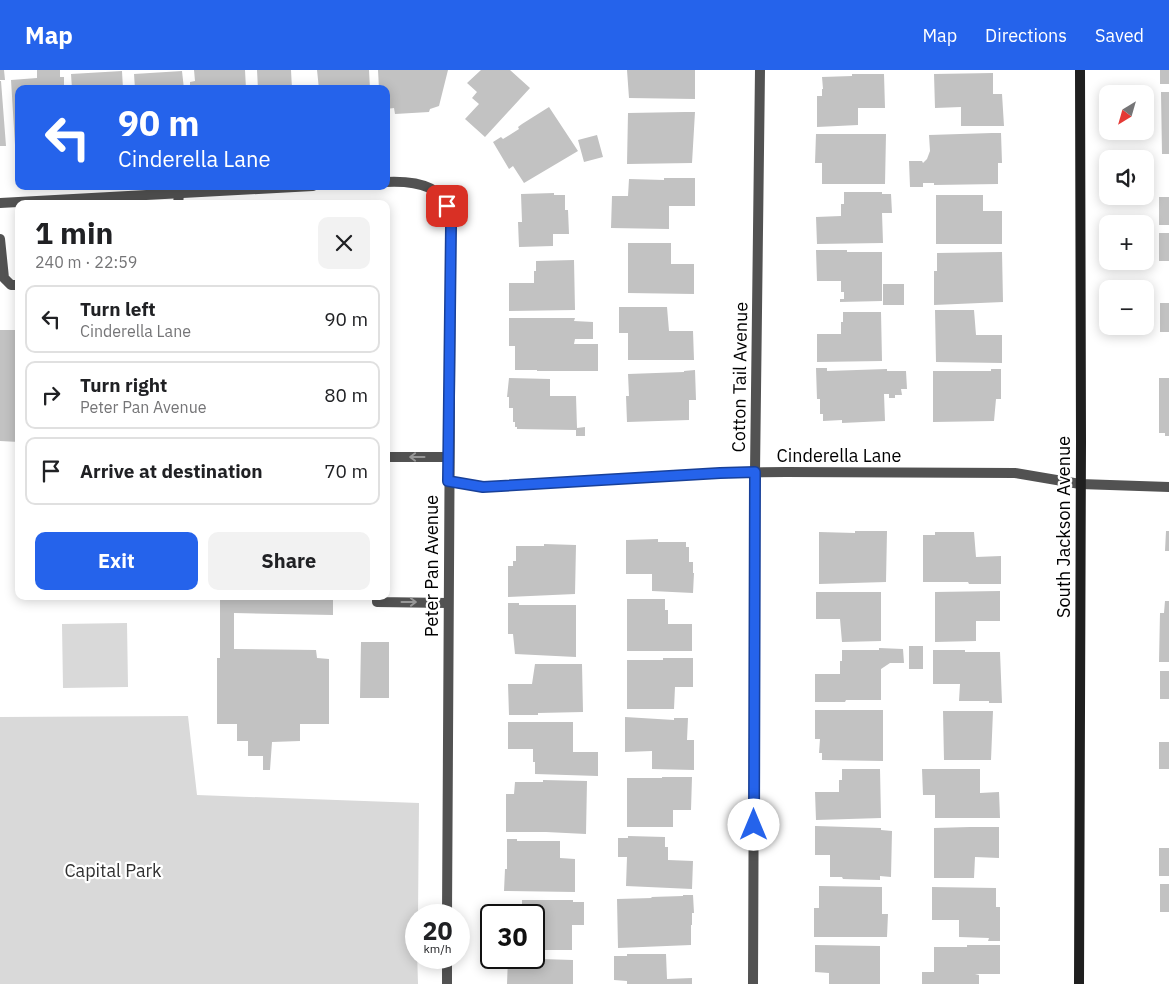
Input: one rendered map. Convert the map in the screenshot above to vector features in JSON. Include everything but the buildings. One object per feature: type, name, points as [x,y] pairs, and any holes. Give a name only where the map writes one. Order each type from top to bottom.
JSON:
[{"type":"main road","name":"South Jackson Avenue","points":[[1079,984],[1080,70]]},
{"type":"street","name":"Cotton Tail Avenue","points":[[753,984],[755,472],[760,70]]},
{"type":"street","name":"Peter Pan Avenue","points":[[390,182],[419,184],[436,191],[447,206],[451,227],[448,457],[447,904]]},
{"type":"street","points":[[134,200],[178,199],[271,190]]},
{"type":"street","points":[[0,203],[15,203]]},
{"type":"street","points":[[0,239],[4,278],[11,285],[15,285]]},
{"type":"street","points":[[390,456],[448,457]]},
{"type":"street","name":"Cinderella Lane","points":[[448,481],[483,487],[755,472],[1015,473],[1080,484],[1169,487]]},
{"type":"street","points":[[377,600],[377,602],[448,603]]},
{"type":"street","points":[[447,969],[447,984]]},
{"type":"green space","points":[[127,623],[128,687],[63,688],[62,624]]},
{"type":"green space","name":"Capital Park","points":[[188,716],[197,795],[419,803],[418,904],[405,904],[405,969],[418,969],[418,984],[0,984],[0,717]]},
{"type":"route","points":[[447,206],[451,227],[448,481],[483,487],[755,472],[754,825]]}]
